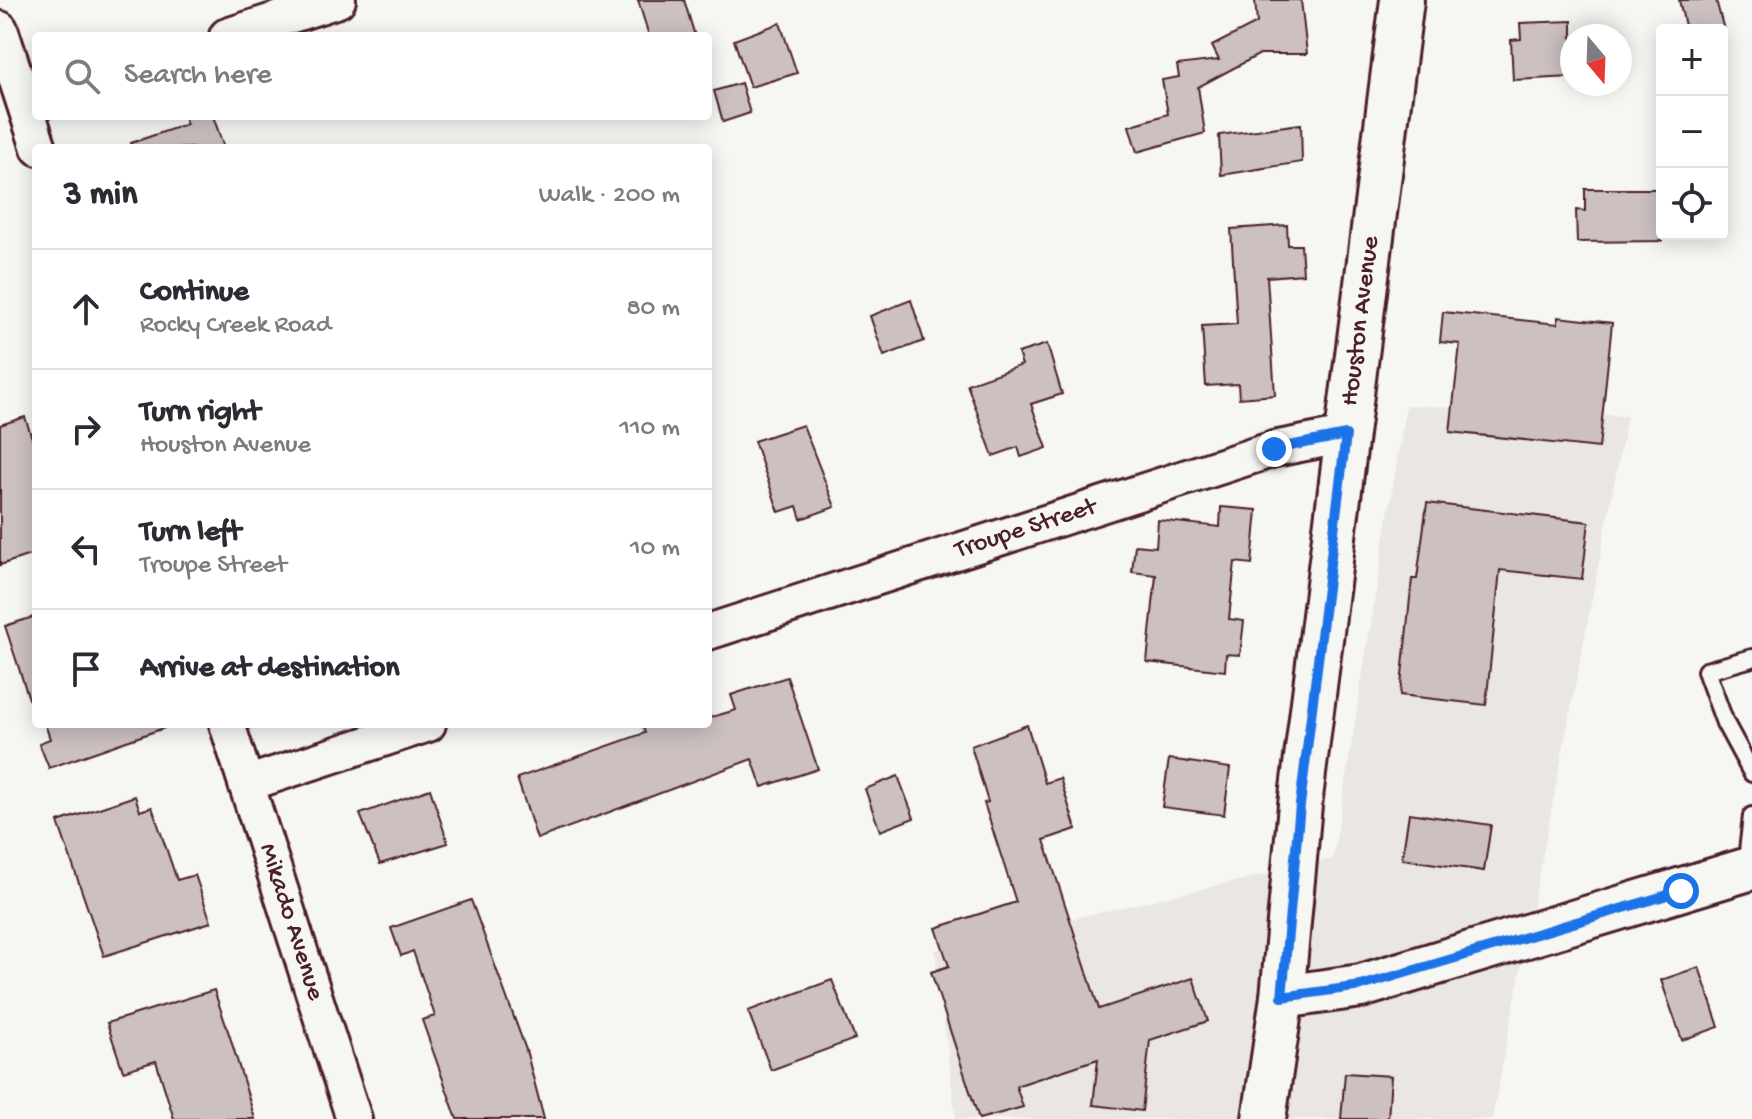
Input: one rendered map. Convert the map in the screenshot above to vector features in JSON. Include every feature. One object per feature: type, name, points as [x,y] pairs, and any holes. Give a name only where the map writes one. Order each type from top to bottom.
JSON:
[{"type":"street","points":[[239,32],[338,0]]},
{"type":"street","name":"Houston Avenue","points":[[1264,1119],[1282,997],[1300,805],[1402,0]]},
{"type":"street","points":[[0,29],[20,104],[37,144]]},
{"type":"street","name":"Troupe Street","points":[[712,631],[1274,449],[1346,435]]},
{"type":"street","name":"Mikado Avenue","points":[[228,728],[354,1119]]},
{"type":"street","points":[[246,784],[416,728]]},
{"type":"street","points":[[1282,997],[1361,986],[1749,869]]},
{"type":"lane","points":[[1752,658],[1706,671],[1725,723],[1752,773]]},
{"type":"lane","points":[[1749,869],[1752,816]]},
{"type":"shaded area","points":[[1406,405],[1627,416],[1492,1119],[956,1119],[935,950],[1333,859]]},
{"type":"building","points":[[638,0],[684,0],[694,32],[648,32]]},
{"type":"building","points":[[1255,0],[1301,0],[1307,54],[1260,54],[1198,87],[1205,133],[1137,152],[1129,126],[1168,114],[1162,80],[1179,77],[1177,65],[1219,60],[1212,46],[1257,23]]},
{"type":"building","points":[[1679,0],[1716,0],[1722,24],[1685,24]]},
{"type":"building","points":[[1572,21],[1572,24],[1560,24],[1560,78],[1513,80],[1511,40],[1521,39],[1520,23]]},
{"type":"building","points":[[780,23],[797,73],[750,87],[734,40]]},
{"type":"building","points":[[741,83],[750,113],[723,122],[714,91]]},
{"type":"building","points":[[186,120],[214,120],[223,144],[131,144],[131,143],[187,124]]},
{"type":"building","points":[[1301,124],[1302,162],[1221,175],[1219,135]]},
{"type":"building","points":[[1585,189],[1656,189],[1656,240],[1662,241],[1577,242],[1576,210],[1585,211]]},
{"type":"building","points":[[1287,225],[1288,245],[1301,245],[1303,274],[1267,277],[1275,395],[1239,398],[1238,384],[1206,386],[1202,326],[1237,324],[1231,229]]},
{"type":"building","points":[[911,300],[924,341],[884,356],[870,316]]},
{"type":"building","points":[[1443,312],[1558,324],[1558,317],[1612,323],[1599,448],[1450,432],[1460,344],[1440,342]]},
{"type":"building","points":[[1047,344],[1062,394],[1031,404],[1047,448],[1021,457],[1018,447],[993,456],[967,384],[1022,365],[1018,353]]},
{"type":"building","points":[[25,417],[32,438],[32,554],[0,565],[0,425]]},
{"type":"building","points":[[803,425],[835,507],[801,519],[797,506],[779,512],[754,441]]},
{"type":"building","points":[[1427,503],[1589,522],[1582,579],[1500,570],[1486,705],[1400,695],[1412,579],[1417,579]]},
{"type":"building","points":[[1221,507],[1257,510],[1252,564],[1235,562],[1229,619],[1244,621],[1240,655],[1226,654],[1225,671],[1147,662],[1156,575],[1132,572],[1135,545],[1156,547],[1158,520],[1220,527]]},
{"type":"building","points":[[32,617],[32,705],[31,705],[5,626]]},
{"type":"building","points":[[787,677],[818,769],[762,787],[752,759],[537,839],[517,778],[645,733],[643,728],[712,728],[712,717],[736,710],[731,695]]},
{"type":"building","points":[[1027,725],[1045,783],[1060,778],[1076,829],[1044,840],[1099,1009],[1193,978],[1208,1021],[1150,1040],[1142,1111],[1093,1105],[1098,1059],[1016,1086],[1023,1107],[979,1119],[931,972],[949,966],[936,928],[1016,902],[984,803],[988,802],[971,746]]},
{"type":"building","points":[[46,728],[164,728],[49,768],[39,743],[50,739]]},
{"type":"building","points":[[1169,759],[1230,768],[1224,815],[1162,807]]},
{"type":"building","points":[[898,776],[914,818],[880,831],[865,789]]},
{"type":"building","points":[[430,789],[448,843],[380,864],[360,814]]},
{"type":"building","points":[[135,796],[140,811],[152,807],[177,880],[195,875],[211,922],[104,956],[58,822]]},
{"type":"building","points":[[1409,813],[1491,825],[1484,871],[1402,859]]},
{"type":"building","points":[[471,900],[526,1050],[544,1119],[457,1119],[422,1020],[435,1016],[413,951],[401,956],[391,928]]},
{"type":"building","points":[[1699,967],[1719,1027],[1682,1040],[1661,980]]},
{"type":"building","points":[[832,980],[855,1039],[771,1070],[748,1011]]},
{"type":"building","points":[[214,990],[255,1119],[174,1119],[156,1061],[123,1071],[107,1023]]},
{"type":"building","points":[[1345,1073],[1391,1076],[1388,1119],[1341,1119]]},
{"type":"route","points":[[1274,449],[1346,435],[1300,805],[1282,997],[1361,986],[1681,891]]}]
